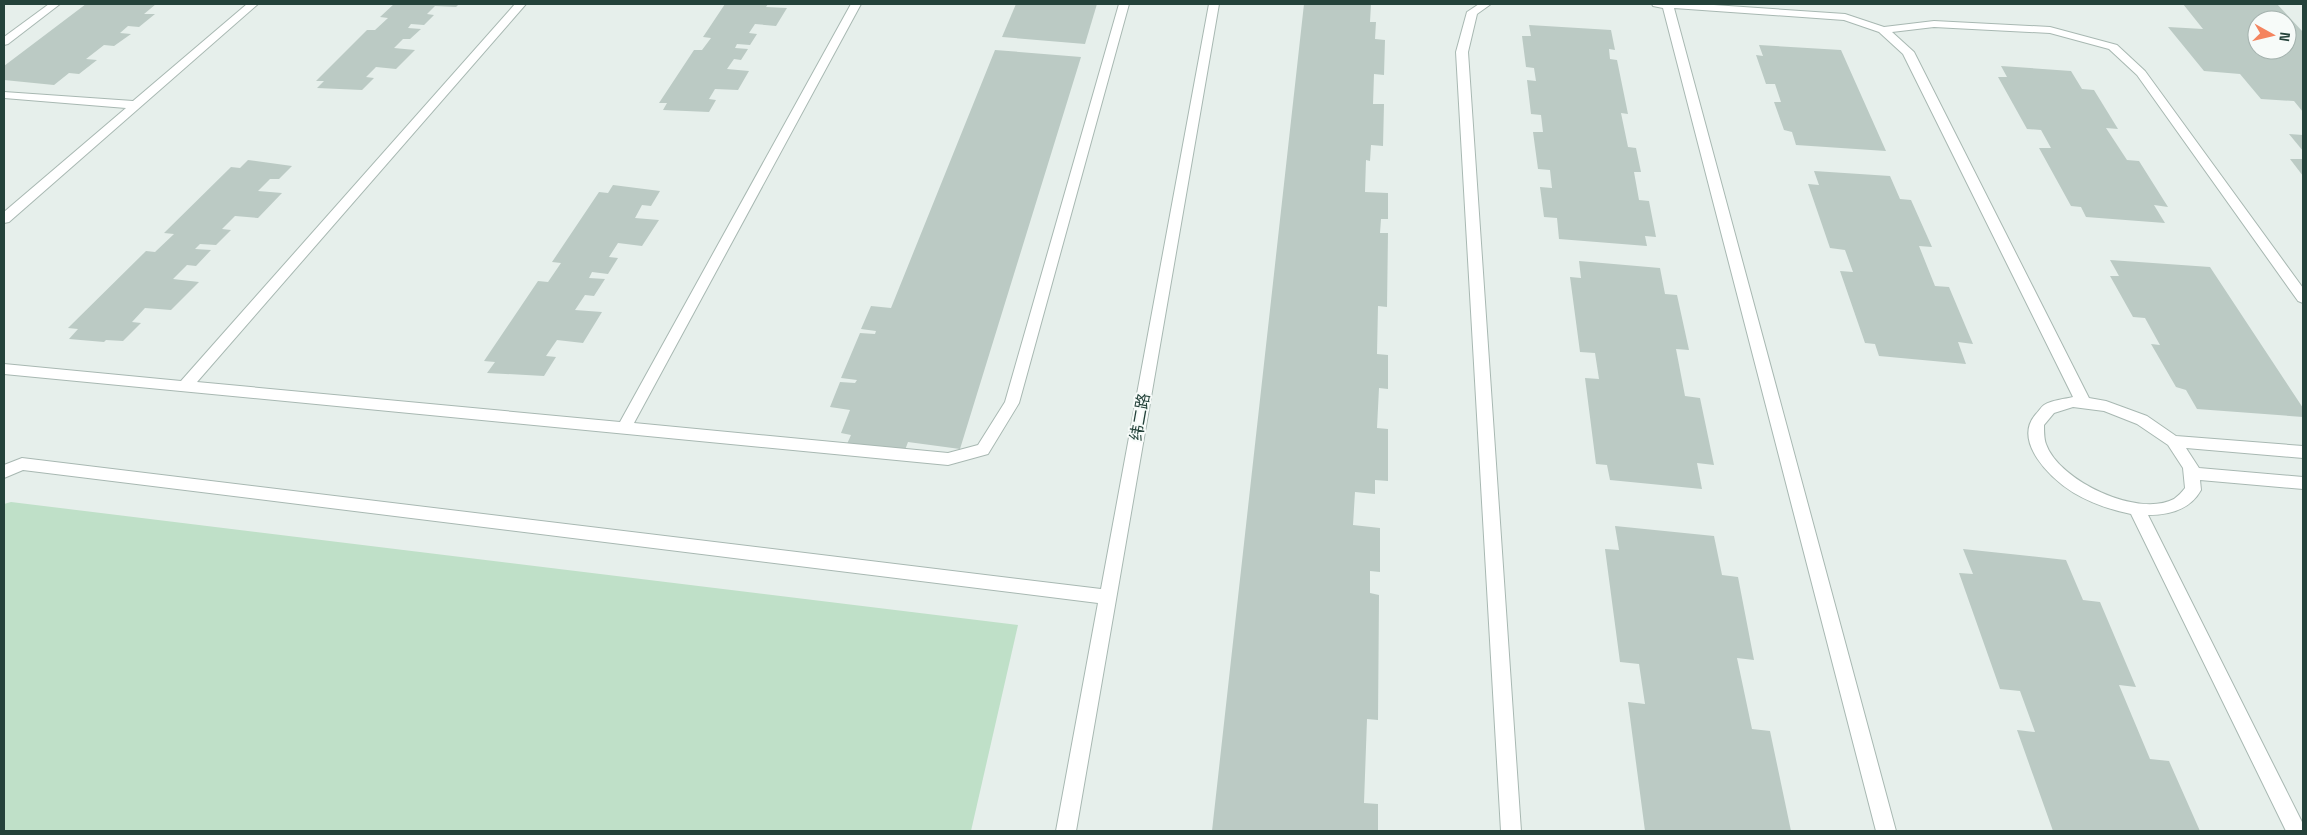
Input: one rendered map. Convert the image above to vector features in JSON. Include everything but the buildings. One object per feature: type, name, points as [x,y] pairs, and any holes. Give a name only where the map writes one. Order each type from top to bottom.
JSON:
[{"type":"street","points":[[4,42],[55,4]]},
{"type":"street","points":[[4,219],[253,4]]},
{"type":"street","points":[[186,385],[521,4]]},
{"type":"street","points":[[625,427],[856,4]]},
{"type":"street","points":[[4,369],[948,459],[982,450],[1012,403],[1124,4]]},
{"type":"street","name":"纬二路","points":[[1066,831],[1214,4]]},
{"type":"street","points":[[1486,4],[1472,12],[1462,52],[1511,831]]},
{"type":"street","points":[[1886,831],[1662,4],[1795,8],[1845,17],[1883,30],[1908,52],[2084,403]]},
{"type":"street","points":[[1883,30],[1934,24],[2050,30],[2113,47],[2141,73],[2303,298]]},
{"type":"street","points":[[4,95],[135,105]]},
{"type":"street","points":[[2073,402],[2084,403],[2106,406],[2142,420],[2172,441],[2191,467],[2193,490],[2178,505],[2151,510],[2117,505],[2082,490],[2053,469],[2038,445],[2036,424],[2049,409],[2073,402]]},
{"type":"street","points":[[2172,441],[2303,452]]},
{"type":"street","points":[[4,472],[22,464],[1108,597]]},
{"type":"street","points":[[2191,473],[2303,483]]},
{"type":"street","points":[[2136,508],[2296,831]]},
{"type":"green space","points":[[11,502],[1018,625],[971,831],[4,831],[4,504]]}]
